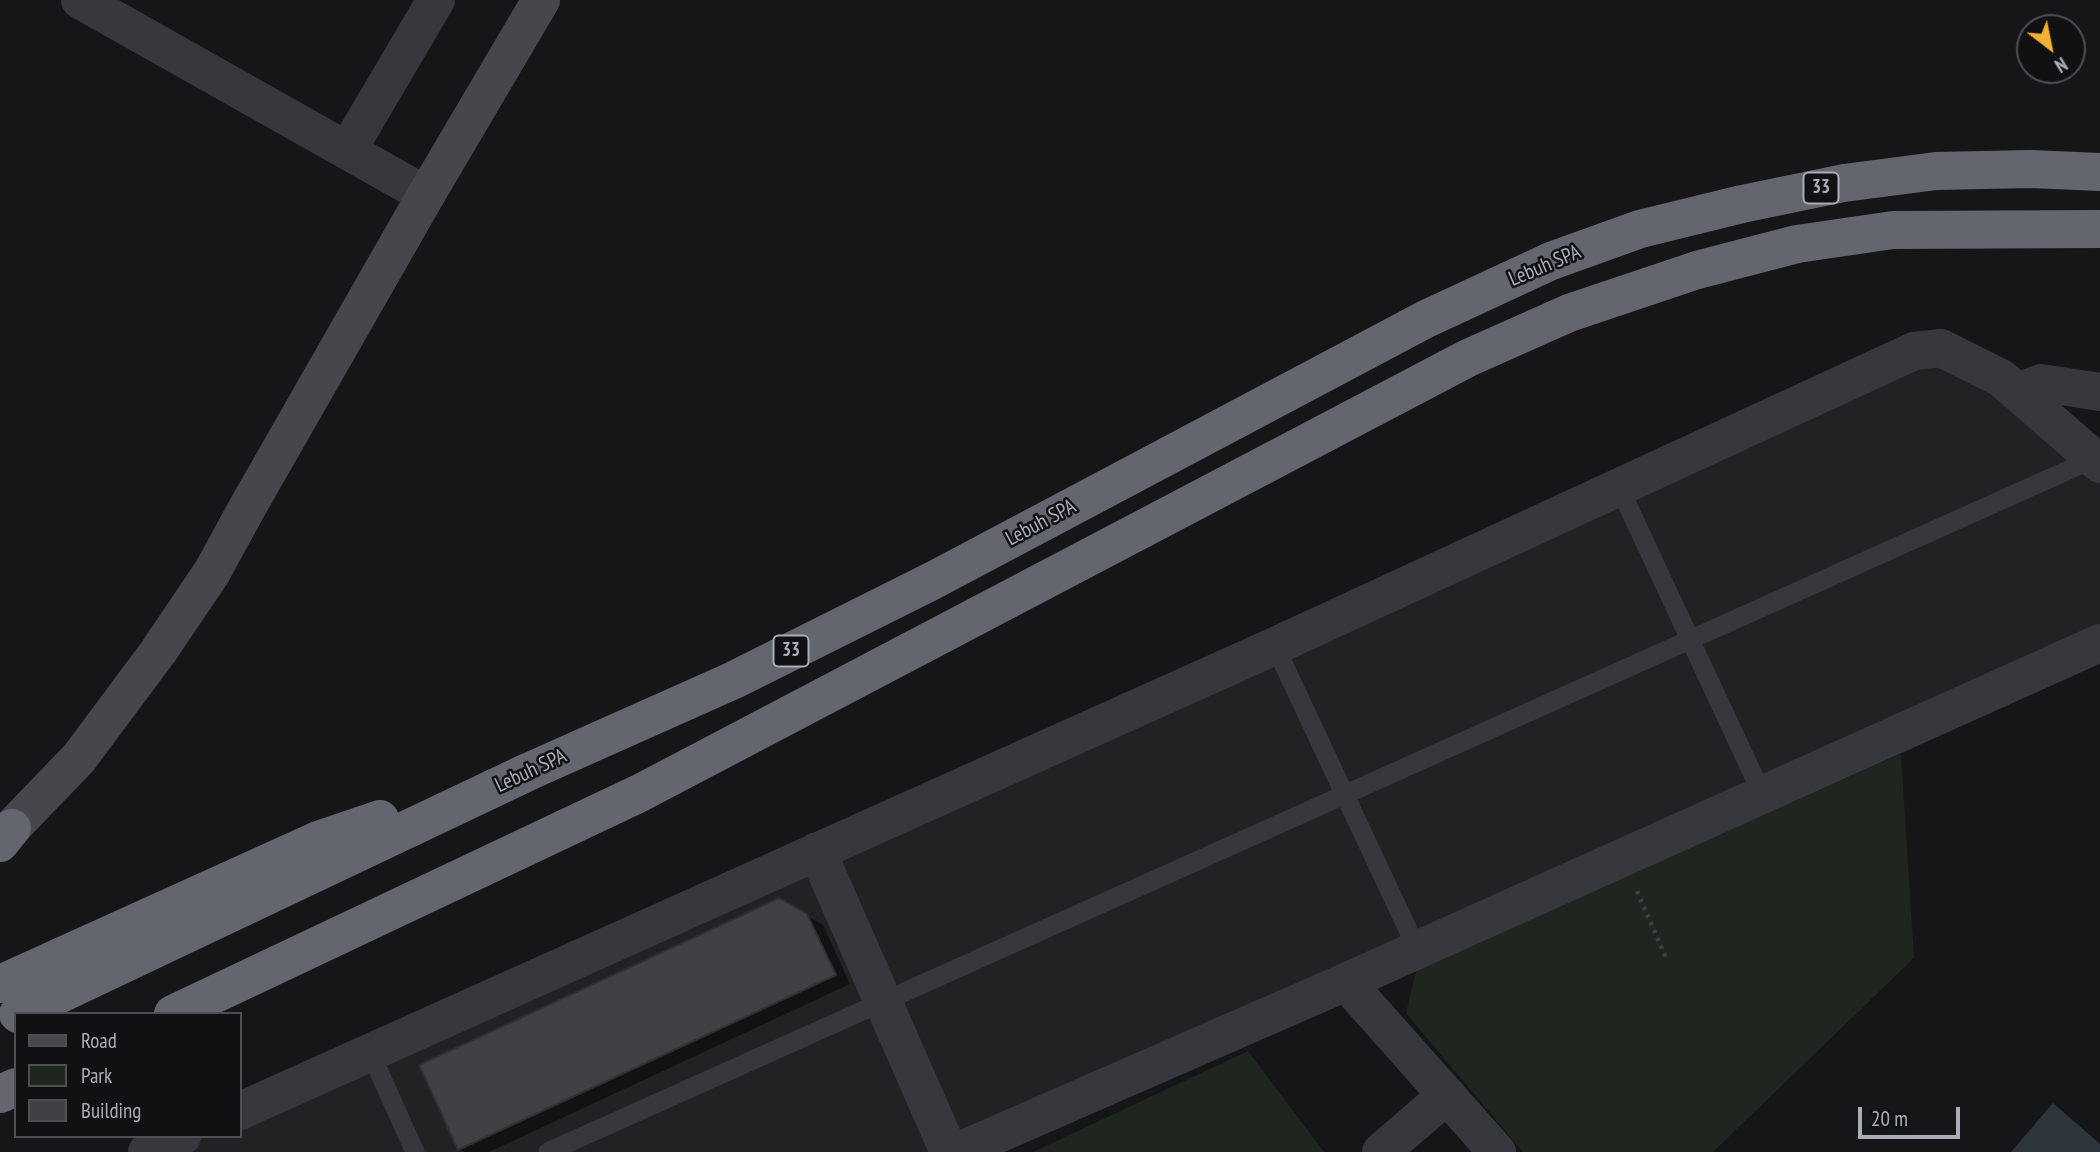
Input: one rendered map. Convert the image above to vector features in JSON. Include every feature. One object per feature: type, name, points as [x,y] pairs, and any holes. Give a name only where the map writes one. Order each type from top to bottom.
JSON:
[{"type":"highway","name":"Lebuh SPA","points":[[21,1012],[530,771],[746,674],[945,574],[1426,319],[1551,261],[1640,229],[1844,183],[1936,171],[2031,169],[2100,172]]},
{"type":"highway","points":[[177,1012],[640,793],[1456,364],[1569,313],[1697,270],[1797,244],[1893,230],[2100,229]]},
{"type":"highway","points":[[0,984],[318,840],[530,771]]},
{"type":"street","points":[[80,0],[426,195]]},
{"type":"street","points":[[347,150],[436,0]]},
{"type":"street","points":[[4,837],[79,758],[158,652],[212,572],[426,195],[541,0]]},
{"type":"street","points":[[242,1110],[1275,646],[1914,351],[1941,348],[2001,377],[2097,462]]},
{"type":"street","points":[[2017,392],[2041,383],[2100,392]]},
{"type":"street","points":[[957,1152],[1346,982],[2100,643]]},
{"type":"street","points":[[817,851],[949,1152]]},
{"type":"street","points":[[1346,982],[1497,1152]]},
{"type":"street","points":[[1381,1152],[1447,1095]]},
{"type":"street","points":[[147,1152],[178,1138]]},
{"type":"lane","points":[[548,1152],[1689,640],[2097,462]]},
{"type":"lane","points":[[1620,489],[1763,796]]},
{"type":"lane","points":[[1275,646],[1417,949]]},
{"type":"lane","points":[[370,1052],[415,1152]]},
{"type":"path","points":[[1624,858],[1665,958]]},
{"type":"shaded area","points":[[1941,348],[2100,464],[2100,643],[957,1152],[147,1152],[178,1138],[242,1138],[242,1110]]},
{"type":"shaded area","points":[[2053,1103],[2100,1144],[2100,1152],[2011,1152]]},
{"type":"green space","points":[[1901,754],[1914,958],[1713,1152],[1523,1152],[1406,1013],[1417,968]]},
{"type":"green space","points":[[1248,1051],[1324,1152],[1033,1152]]},
{"type":"building","points":[[779,898],[807,914],[836,975],[458,1150],[419,1065]]}]
